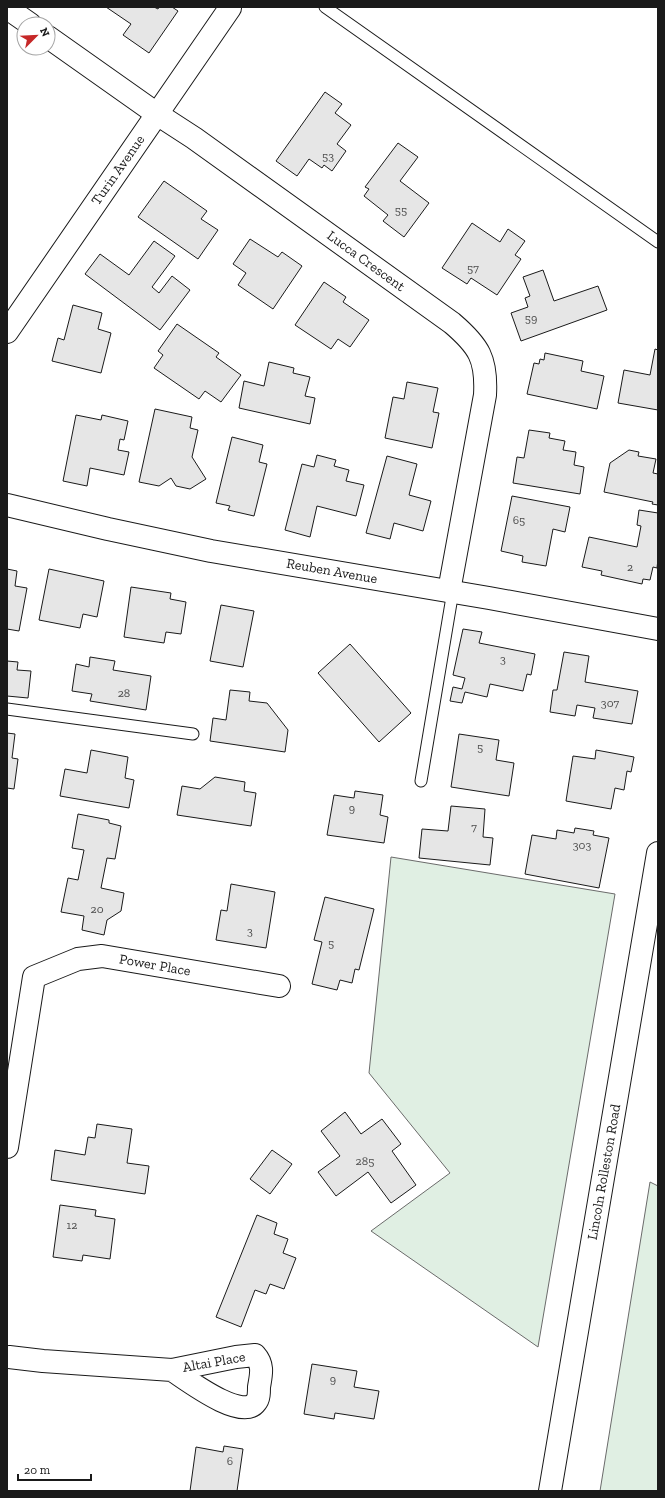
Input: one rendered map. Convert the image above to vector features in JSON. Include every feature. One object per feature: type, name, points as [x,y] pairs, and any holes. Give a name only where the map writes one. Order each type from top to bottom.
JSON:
[{"type":"street","points":[[7,8],[18,16]]},
{"type":"street","name":"Turin Avenue","points":[[7,332],[230,8]]},
{"type":"street","name":"Lucca Crescent","points":[[56,43],[157,114],[194,138],[452,323],[474,343],[481,358],[486,376],[485,395],[451,591]]},
{"type":"street","name":"Reuben Avenue","points":[[7,505],[211,550],[451,591],[658,629]]},
{"type":"street","name":"Lincoln Rolleston Road","points":[[550,1491],[658,852]]},
{"type":"street","name":"Power Place","points":[[7,1147],[34,978],[78,958],[102,956],[279,986]]},
{"type":"street","name":"Altai Place","points":[[8,1357],[43,1361],[172,1370]]},
{"type":"lane","points":[[325,7],[658,242]]},
{"type":"lane","points":[[421,781],[451,591]]},
{"type":"lane","points":[[7,709],[193,734]]},
{"type":"green space","points":[[391,857],[615,894],[538,1347],[371,1231],[450,1173],[369,1073]]},
{"type":"green space","points":[[650,1182],[658,1186],[658,1491],[600,1491]]},
{"type":"building","points":[[106,7],[154,7],[158,9],[159,7],[172,7],[178,11],[149,53],[123,35],[131,24]]},
{"type":"building","points":[[325,92],[342,104],[335,113],[351,125],[337,144],[346,151],[332,171],[324,165],[322,168],[309,159],[297,176],[276,161]]},
{"type":"building","points":[[398,143],[418,157],[400,181],[429,203],[404,237],[383,221],[388,215],[364,196],[369,189],[365,187]]},
{"type":"building","points":[[164,181],[207,211],[201,219],[218,230],[198,259],[138,217]]},
{"type":"building","points":[[472,223],[500,242],[508,229],[525,241],[515,255],[521,259],[497,295],[471,278],[467,284],[442,268]]},
{"type":"building","points":[[250,239],[278,257],[282,252],[302,266],[273,309],[238,285],[246,273],[233,264]]},
{"type":"building","points":[[154,241],[175,256],[152,287],[159,293],[172,276],[190,290],[160,330],[85,274],[100,254],[129,275]]},
{"type":"building","points":[[543,270],[554,301],[598,286],[607,310],[521,341],[511,313],[528,307],[525,298],[530,296],[523,277]]},
{"type":"building","points":[[324,282],[346,297],[343,302],[369,320],[350,347],[338,339],[331,349],[295,325]]},
{"type":"building","points":[[73,305],[102,313],[98,329],[111,333],[101,373],[52,361],[58,338],[64,340]]},
{"type":"building","points":[[177,324],[219,353],[216,357],[241,375],[221,402],[205,391],[199,399],[154,368],[163,355],[158,351]]},
{"type":"building","points":[[655,349],[658,350],[658,410],[618,403],[624,370],[650,375]]},
{"type":"building","points":[[545,353],[583,361],[581,371],[604,376],[597,409],[527,394],[534,363],[539,364],[540,359],[544,360]]},
{"type":"building","points":[[269,362],[294,368],[293,373],[310,377],[305,396],[315,398],[310,424],[239,408],[244,381],[264,386]]},
{"type":"building","points":[[407,382],[438,388],[433,412],[439,413],[432,448],[385,438],[393,397],[404,399]]},
{"type":"building","points":[[155,409],[192,417],[190,428],[198,430],[192,457],[206,479],[190,489],[176,486],[171,478],[159,486],[139,482]]},
{"type":"building","points":[[76,415],[101,420],[102,415],[128,421],[124,440],[120,439],[118,450],[129,452],[124,475],[90,468],[87,486],[63,481]]},
{"type":"building","points":[[529,430],[550,433],[549,438],[565,441],[563,450],[576,452],[574,465],[584,467],[580,494],[513,483],[517,457],[524,458]]},
{"type":"building","points":[[232,437],[263,445],[259,462],[267,464],[254,516],[228,510],[230,506],[216,503]]},
{"type":"building","points":[[629,450],[639,452],[638,456],[656,459],[653,473],[658,474],[658,505],[652,504],[653,502],[604,492],[610,463]]},
{"type":"building","points":[[317,455],[336,460],[334,466],[349,470],[346,481],[364,485],[356,516],[317,506],[310,537],[285,530],[302,464],[314,467]]},
{"type":"building","points":[[387,456],[417,464],[409,495],[431,501],[423,531],[394,523],[390,539],[366,533]]},
{"type":"building","points":[[512,496],[570,507],[565,532],[553,529],[546,566],[522,562],[523,556],[501,551]]},
{"type":"building","points":[[639,510],[658,513],[657,568],[653,567],[650,580],[643,579],[642,584],[601,575],[602,571],[582,567],[589,537],[637,547],[641,526],[637,525]]},
{"type":"building","points":[[7,569],[17,571],[15,586],[27,588],[19,631],[7,629]]},
{"type":"building","points":[[49,569],[104,581],[97,617],[83,614],[80,628],[39,620]]},
{"type":"building","points":[[131,587],[171,593],[170,599],[186,602],[181,634],[166,632],[164,643],[124,637]]},
{"type":"building","points":[[221,605],[254,611],[243,667],[210,661]]},
{"type":"building","points":[[463,629],[482,632],[479,643],[535,654],[531,675],[527,674],[523,691],[490,684],[487,697],[465,692],[462,703],[450,701],[453,687],[462,689],[465,678],[453,675]]},
{"type":"building","points":[[350,644],[411,713],[379,742],[318,673]]},
{"type":"building","points":[[564,652],[589,656],[585,682],[638,691],[632,724],[593,718],[595,708],[577,705],[575,716],[550,712],[553,690],[557,690]]},
{"type":"building","points":[[90,657],[115,661],[113,670],[151,676],[146,710],[90,701],[92,694],[72,691],[76,664],[89,667]]},
{"type":"building","points":[[7,661],[18,662],[17,670],[31,671],[28,698],[7,696]]},
{"type":"building","points":[[230,690],[250,692],[249,701],[267,703],[288,730],[285,752],[210,741],[213,718],[226,720]]},
{"type":"building","points":[[7,733],[15,734],[12,758],[18,759],[14,789],[7,788]]},
{"type":"building","points":[[459,734],[499,740],[496,760],[514,763],[509,796],[451,787]]},
{"type":"building","points":[[91,750],[128,757],[125,778],[134,780],[129,808],[60,796],[65,769],[87,773]]},
{"type":"building","points":[[596,750],[634,757],[631,772],[627,771],[624,790],[615,788],[611,809],[566,801],[573,756],[595,759]]},
{"type":"building","points":[[215,777],[245,782],[244,791],[256,793],[251,826],[177,815],[182,786],[200,789]]},
{"type":"building","points":[[355,791],[383,795],[380,815],[388,817],[384,843],[327,835],[334,795],[354,798]]},
{"type":"building","points":[[451,806],[485,809],[483,837],[493,838],[490,865],[419,858],[422,829],[448,831]]},
{"type":"building","points":[[78,814],[109,820],[109,823],[121,826],[115,859],[107,858],[101,888],[124,893],[121,911],[107,920],[104,935],[82,930],[84,916],[61,912],[68,878],[78,880],[84,850],[72,848]]},
{"type":"building","points":[[575,828],[594,831],[593,835],[609,838],[599,888],[525,874],[532,835],[556,839],[557,830],[574,833]]},
{"type":"building","points":[[231,884],[275,892],[266,948],[216,940],[221,910],[227,911]]},
{"type":"building","points":[[325,897],[374,909],[359,970],[355,969],[352,983],[340,980],[337,990],[312,984],[322,942],[314,940]]},
{"type":"building","points":[[345,1112],[361,1134],[382,1119],[401,1144],[392,1151],[416,1185],[391,1203],[368,1172],[336,1196],[318,1172],[340,1156],[321,1131]]},
{"type":"building","points":[[97,1124],[132,1129],[127,1163],[149,1166],[145,1194],[51,1180],[55,1150],[85,1155],[88,1137],[95,1138]]},
{"type":"building","points":[[272,1150],[292,1164],[270,1194],[250,1179]]},
{"type":"building","points":[[60,1205],[96,1210],[95,1216],[115,1219],[110,1259],[83,1255],[82,1261],[53,1257]]},
{"type":"building","points":[[257,1215],[277,1223],[274,1234],[288,1239],[283,1253],[296,1258],[284,1289],[270,1284],[266,1294],[255,1290],[241,1327],[216,1317]]},
{"type":"building","points":[[312,1364],[357,1371],[354,1387],[379,1391],[374,1419],[335,1413],[334,1419],[304,1414]]},
{"type":"building","points":[[224,1446],[243,1449],[237,1491],[190,1491],[196,1447],[223,1452]]}]
